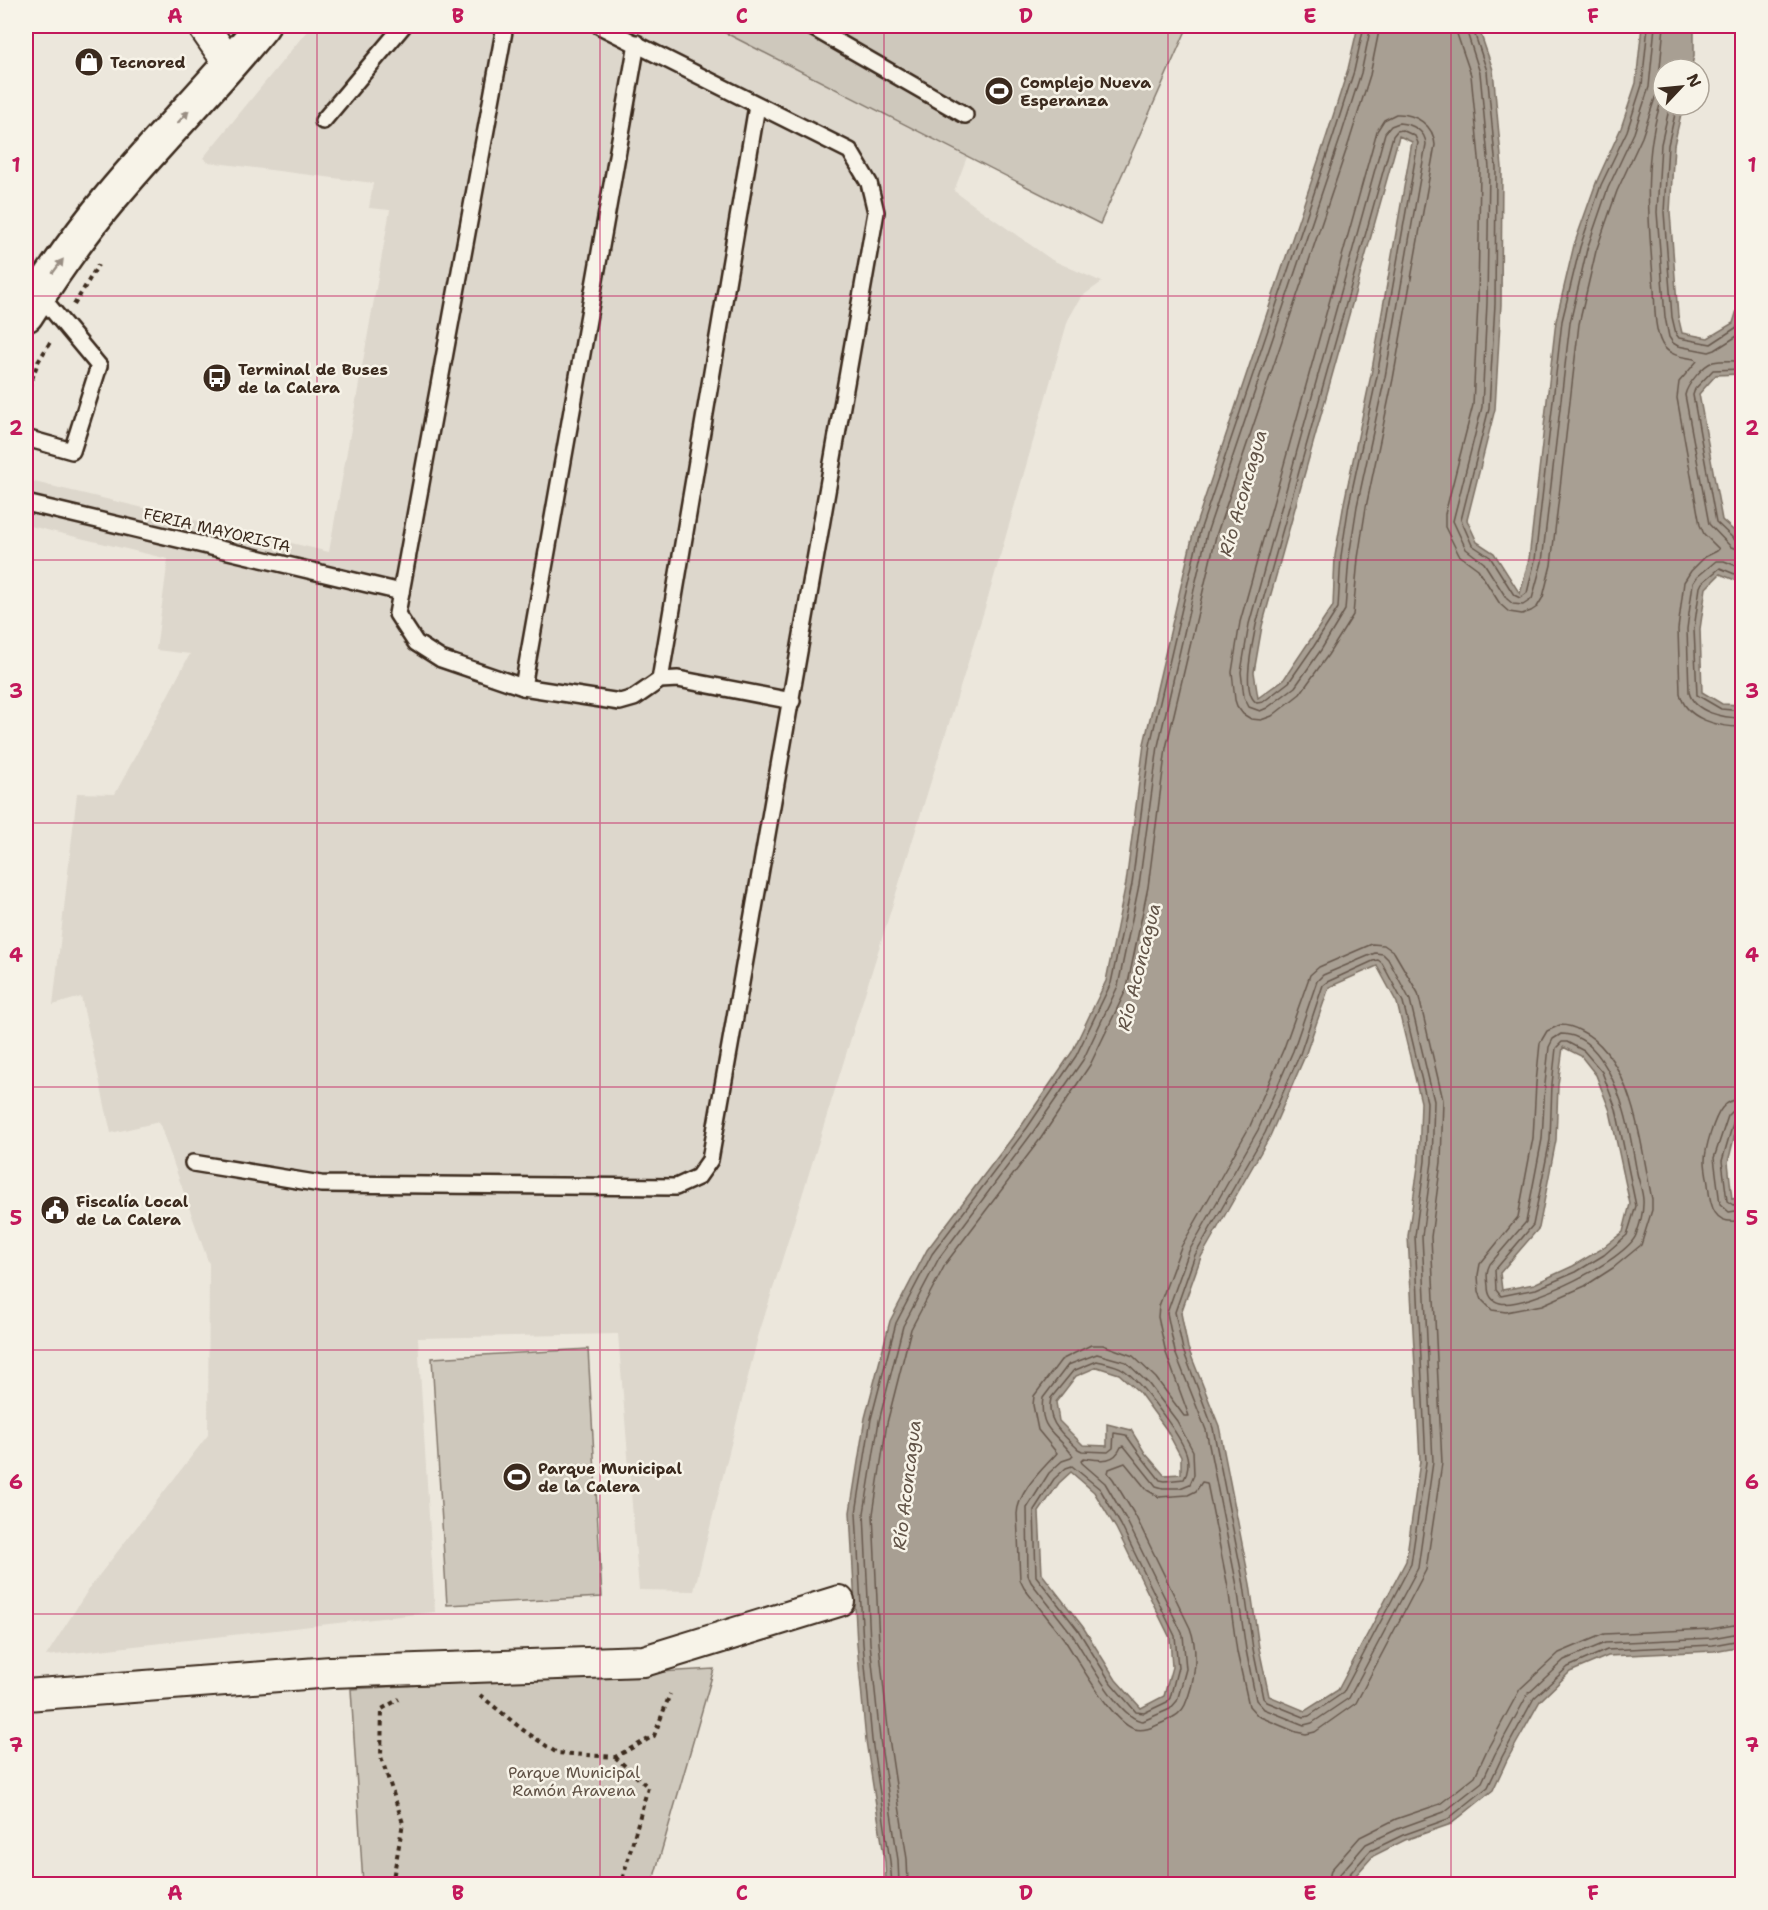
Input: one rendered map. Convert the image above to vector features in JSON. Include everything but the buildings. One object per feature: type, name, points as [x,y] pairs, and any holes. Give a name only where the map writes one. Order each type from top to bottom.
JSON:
[{"type":"main road","points":[[32,304],[111,197],[230,65],[262,26]]},
{"type":"street","points":[[203,26],[230,65]]},
{"type":"street","points":[[26,1695],[331,1672],[644,1660],[839,1601]]},
{"type":"lane","points":[[322,121],[403,26]]},
{"type":"lane","points":[[505,26],[398,614],[416,643],[441,659],[523,687],[620,702],[634,698],[660,680],[678,679],[792,700]]},
{"type":"lane","points":[[193,1163],[321,1184],[676,1187],[698,1177],[710,1160],[876,212],[868,183],[850,151],[600,26]]},
{"type":"lane","points":[[810,26],[964,115]]},
{"type":"lane","points":[[523,687],[637,43]]},
{"type":"lane","points":[[660,680],[757,106]]},
{"type":"lane","points":[[26,438],[72,451],[99,366],[63,322],[32,304]]},
{"type":"lane","name":"FERIA MAYORISTA","points":[[26,502],[401,592]]},
{"type":"path","points":[[26,396],[38,362],[100,263]]},
{"type":"path","points":[[479,1693],[523,1730],[557,1753],[615,1757],[654,1736],[670,1694]]},
{"type":"path","points":[[392,1884],[403,1823],[381,1757],[382,1709],[401,1698]]},
{"type":"path","points":[[615,1757],[648,1787],[621,1884]]},
{"type":"shaded area","points":[[311,26],[712,26],[967,157],[954,191],[1052,260],[1102,282],[1081,297],[1068,320],[988,598],[758,1337],[694,1591],[639,1590],[618,1334],[418,1338],[435,1612],[46,1656],[90,1587],[208,1435],[209,1264],[159,1122],[111,1133],[81,997],[53,1005],[77,793],[115,794],[190,654],[156,650],[168,559],[26,525],[26,480],[329,552],[390,210],[369,208],[373,183],[208,162],[203,158]]},
{"type":"green space","name":"Complejo Nueva Esperanza","points":[[712,26],[1188,26],[1100,224]]},
{"type":"green space","name":"Parque Municipal de la Calera","points":[[588,1349],[602,1597],[447,1605],[432,1358]]},
{"type":"green space","name":"Parque Municipal Ramón Aravena","points":[[714,1669],[652,1884],[363,1884],[351,1689]]},
{"type":"water","name":"Río Aconcagua","points":[[1358,26],[1478,26],[1493,70],[1502,167],[1501,304],[1495,409],[1467,520],[1477,542],[1494,553],[1520,594],[1529,559],[1556,321],[1574,245],[1596,183],[1621,128],[1636,83],[1642,26],[1694,26],[1694,57],[1651,57],[1651,117],[1680,117],[1674,145],[1670,212],[1678,316],[1682,333],[1708,338],[1733,323],[1742,294],[1742,376],[1740,374],[1716,375],[1699,394],[1722,520],[1742,538],[1742,583],[1720,574],[1706,588],[1700,629],[1702,692],[1722,704],[1742,705],[1742,1116],[1728,1162],[1732,1199],[1742,1197],[1742,1660],[1736,1647],[1714,1651],[1608,1656],[1570,1672],[1540,1701],[1493,1790],[1451,1824],[1405,1840],[1373,1856],[1348,1884],[886,1884],[885,1862],[866,1741],[857,1644],[850,1512],[865,1418],[890,1321],[927,1250],[1022,1125],[1072,1052],[1106,981],[1126,883],[1144,744],[1194,530],[1348,69]],"holes":[[[1399,136],[1412,142],[1371,375],[1344,503],[1335,556],[1333,606],[1284,679],[1258,698],[1254,672],[1262,626]],[[1377,966],[1397,1003],[1421,1102],[1419,1160],[1408,1236],[1420,1461],[1406,1561],[1338,1690],[1305,1711],[1269,1696],[1219,1426],[1188,1348],[1181,1313],[1201,1257],[1270,1136],[1305,1056],[1329,987]],[[1563,1047],[1581,1056],[1596,1075],[1610,1111],[1630,1204],[1623,1232],[1600,1250],[1573,1266],[1534,1284],[1502,1290],[1500,1273],[1539,1228],[1556,1140],[1558,1085]],[[1097,1367],[1119,1374],[1139,1392],[1166,1429],[1181,1457],[1181,1474],[1164,1475],[1145,1453],[1131,1430],[1107,1424],[1107,1446],[1083,1445],[1059,1421],[1056,1402],[1076,1376]],[[1071,1472],[1094,1492],[1116,1528],[1170,1638],[1172,1667],[1164,1696],[1141,1708],[1116,1680],[1083,1627],[1042,1574],[1039,1512],[1059,1483]]]},
{"type":"place","name":"Tecnored","points":[[89,62]]},
{"type":"place","name":"Complejo Nueva Esperanza","points":[[999,91]]},
{"type":"place","name":"Terminal de Buses de la Calera","points":[[217,378]]},
{"type":"place","name":"Fiscalía Local de La Calera","points":[[55,1210]]},
{"type":"place","name":"Parque Municipal de la Calera","points":[[517,1477]]}]
